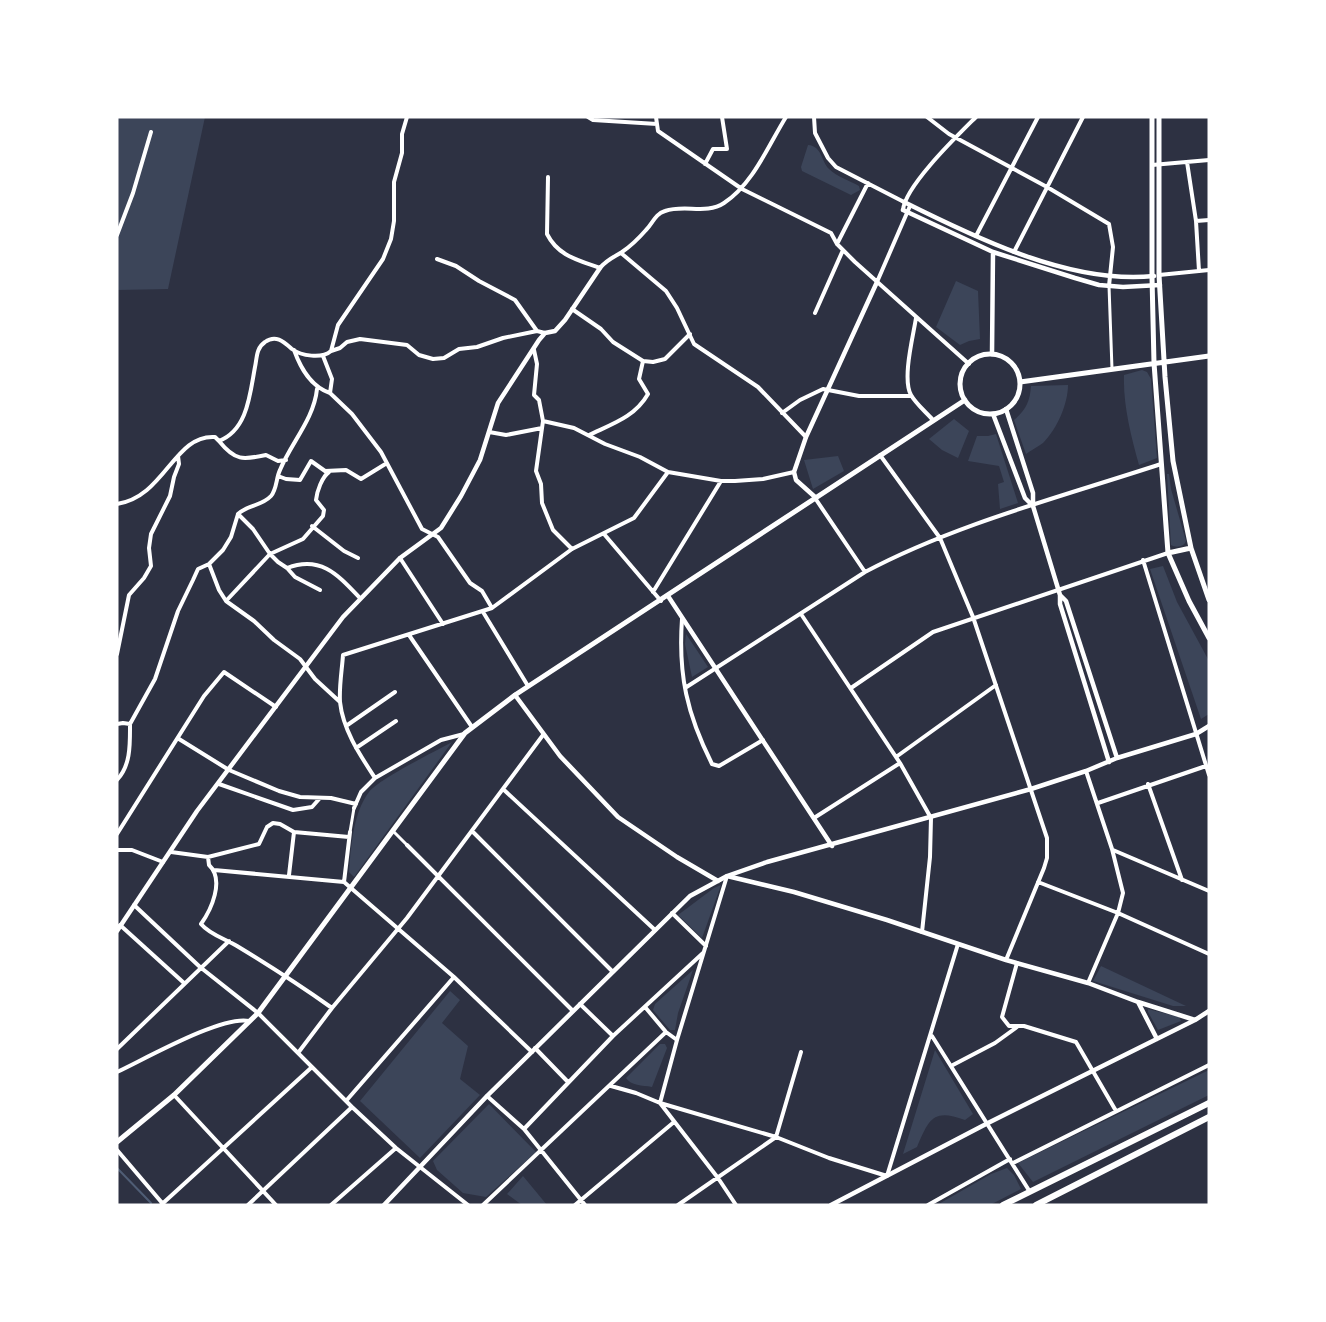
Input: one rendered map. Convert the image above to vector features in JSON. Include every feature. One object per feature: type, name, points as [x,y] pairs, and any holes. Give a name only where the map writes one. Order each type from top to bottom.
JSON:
[{"type":"main road","points":[[1152,117],[1152,277],[1156,285],[1173,461],[1191,548],[1209,600]]},
{"type":"main road","points":[[1159,117],[1161,165],[1159,275],[1156,285],[1154,363],[1168,553],[1189,601],[1209,638]]},
{"type":"main road","points":[[992,354],[1005,358],[1011,363],[1019,375],[1020,382],[1018,394],[1006,410],[993,414],[977,411],[965,400],[961,385],[964,370],[969,364],[979,356],[992,354]]},
{"type":"main road","points":[[1020,382],[1209,356]]},
{"type":"main road","points":[[117,1142],[174,1095],[250,1022],[287,976],[349,888],[465,733],[528,686],[965,400]]},
{"type":"main road","points":[[1162,464],[1173,461]]},
{"type":"main road","points":[[1168,553],[1191,548]]},
{"type":"main road","points":[[1003,1205],[1209,1102]]},
{"type":"main road","points":[[1030,1192],[1036,1205],[1209,1118]]},
{"type":"street","points":[[331,351],[338,325],[383,259],[390,239],[394,221],[394,182],[402,153],[402,134],[407,117]]},
{"type":"street","points":[[588,117],[593,120],[657,124]]},
{"type":"street","points":[[656,117],[658,131],[742,189],[831,233],[843,250],[969,364]]},
{"type":"street","points":[[705,164],[713,149],[727,149],[722,117]]},
{"type":"street","points":[[294,350],[311,356],[323,356],[347,342],[360,339],[407,345],[420,356],[433,359],[444,357],[459,349],[477,347],[503,338],[537,331],[544,333],[555,331],[606,260],[621,253],[650,226],[655,216],[666,211],[689,208],[709,210],[742,189],[786,117]]},
{"type":"street","points":[[816,117],[815,133],[828,158],[836,167],[910,206],[993,245],[1080,272],[1110,278],[1152,277],[1209,270]]},
{"type":"street","points":[[927,117],[956,137],[1109,224],[1113,247],[1109,286],[1112,369]]},
{"type":"street","points":[[905,211],[904,202],[910,191],[976,117]]},
{"type":"street","points":[[975,237],[1038,117]]},
{"type":"street","points":[[1014,252],[1083,118],[1077,117]]},
{"type":"street","points":[[117,235],[134,193],[151,132]]},
{"type":"street","points":[[1152,165],[1209,160]]},
{"type":"street","points":[[1187,162],[1196,221],[1199,271]]},
{"type":"street","points":[[548,177],[547,234],[549,239],[571,258],[600,268]]},
{"type":"street","points":[[837,244],[868,183]]},
{"type":"street","points":[[865,572],[815,497],[796,480],[794,472],[806,437],[877,282],[905,211],[910,206]]},
{"type":"street","points":[[905,211],[993,252],[1075,278],[1109,286],[1156,285]]},
{"type":"street","points":[[1196,221],[1209,220]]},
{"type":"street","points":[[992,354],[993,245]]},
{"type":"street","points":[[815,313],[843,250]]},
{"type":"street","points":[[621,253],[666,291],[694,344],[758,387],[806,437]]},
{"type":"street","points":[[437,259],[456,266],[515,300],[537,331]]},
{"type":"street","points":[[572,309],[601,329],[613,342],[643,361],[653,362],[665,359],[690,334]]},
{"type":"street","points":[[916,318],[910,354],[908,387],[912,396],[933,420]]},
{"type":"street","points":[[184,983],[119,928],[197,811],[343,617],[400,558],[441,528],[480,460],[498,403],[544,333]]},
{"type":"street","points":[[219,441],[227,438],[236,428],[248,407],[253,373],[262,344],[278,339],[287,343],[294,350],[303,370],[317,389],[330,393],[352,414],[387,463],[422,529],[438,537],[470,583],[482,591],[492,608]]},
{"type":"street","points":[[534,350],[537,364],[534,395],[539,400],[543,421],[536,471],[541,484],[542,503],[553,530],[572,549]]},
{"type":"street","points":[[323,356],[332,379],[330,393]]},
{"type":"street","points":[[589,436],[626,418],[643,403],[648,394],[639,380],[643,361]]},
{"type":"street","points":[[117,780],[127,764],[130,724],[155,679],[178,611],[192,580],[198,569],[209,564],[223,550],[231,537],[238,514],[246,507],[260,504],[271,496],[278,476],[315,402],[317,389]]},
{"type":"street","points":[[782,413],[800,400],[828,389],[859,396],[912,396]]},
{"type":"street","points":[[1006,410],[1033,493],[1033,506],[1059,592],[1060,604],[1109,762]]},
{"type":"street","points":[[993,414],[1025,498],[1033,506]]},
{"type":"street","points":[[543,421],[574,428],[668,472],[721,481],[763,479],[794,472]]},
{"type":"street","points":[[489,432],[506,435],[542,428]]},
{"type":"street","points":[[117,504],[129,502],[142,495],[158,482],[178,455],[190,444],[206,436],[215,437],[235,457],[254,459],[266,455],[278,460],[286,460]]},
{"type":"street","points":[[117,654],[129,595],[151,566],[149,548],[151,534],[170,496],[179,464],[178,455]]},
{"type":"street","points":[[880,455],[940,538],[973,617],[1047,838],[1047,858],[1006,960]]},
{"type":"street","points":[[278,476],[300,480],[312,461],[321,469],[329,472],[346,470],[361,479],[387,463]]},
{"type":"street","points":[[685,688],[865,572],[891,558],[940,538],[1162,464]]},
{"type":"street","points":[[226,601],[270,554],[303,539],[322,516],[324,510],[316,500],[317,493],[329,472]]},
{"type":"street","points":[[375,778],[356,748],[346,726],[340,702],[343,655],[492,608],[572,549],[634,518],[668,472]]},
{"type":"street","points":[[653,592],[721,481]]},
{"type":"street","points":[[238,514],[259,536],[270,554],[295,578],[320,590]]},
{"type":"street","points":[[312,526],[344,551],[358,558]]},
{"type":"street","points":[[604,534],[661,601]]},
{"type":"street","points":[[851,688],[933,632],[973,617],[1059,592],[1143,560],[1168,553]]},
{"type":"street","points":[[400,558],[443,624]]},
{"type":"street","points":[[1143,560],[1209,775]]},
{"type":"street","points":[[209,564],[226,601],[254,621],[306,666],[315,679],[340,702]]},
{"type":"street","points":[[287,568],[298,564],[323,565],[345,582],[360,598]]},
{"type":"street","points":[[1059,592],[1066,601],[1117,758]]},
{"type":"street","points":[[668,596],[832,846]]},
{"type":"street","points":[[483,612],[528,686]]},
{"type":"street","points":[[801,614],[900,763],[931,818],[930,856],[922,932]]},
{"type":"street","points":[[682,618],[681,638],[685,688],[690,714],[712,764],[719,765],[763,740]]},
{"type":"street","points":[[409,635],[472,727]]},
{"type":"street","points":[[117,834],[204,696],[224,672],[276,707]]},
{"type":"street","points":[[896,757],[996,685]]},
{"type":"street","points":[[346,726],[395,692]]},
{"type":"street","points":[[515,695],[560,756],[618,817],[677,857],[718,881]]},
{"type":"street","points":[[356,748],[396,721]]},
{"type":"street","points":[[117,724],[130,724]]},
{"type":"street","points":[[384,1205],[572,1010],[690,896],[727,876],[767,862],[832,846],[1031,789],[1117,758],[1196,734],[1209,726]]},
{"type":"street","points":[[344,882],[349,834],[355,806],[361,792],[375,778],[441,740],[465,733]]},
{"type":"street","points":[[298,1053],[398,928],[543,735]]},
{"type":"street","points":[[179,739],[230,770],[279,791],[300,797],[320,797],[355,806]]},
{"type":"street","points":[[814,818],[900,763]]},
{"type":"street","points":[[1098,802],[1206,766]]},
{"type":"street","points":[[1086,771],[1098,802],[1124,892],[1118,914],[1088,983]]},
{"type":"street","points":[[219,784],[293,810],[312,807],[320,797]]},
{"type":"street","points":[[1148,784],[1182,880]]},
{"type":"street","points":[[503,789],[655,930]]},
{"type":"street","points":[[171,852],[208,857],[259,844],[267,827],[273,823],[280,824],[294,832],[349,834]]},
{"type":"street","points":[[392,831],[438,874],[572,1010]]},
{"type":"street","points":[[472,831],[612,971]]},
{"type":"street","points":[[289,875],[294,832]]},
{"type":"street","points":[[1112,849],[1209,891]]},
{"type":"street","points":[[117,850],[132,850],[163,862]]},
{"type":"street","points":[[208,857],[209,865],[214,870],[216,897],[201,924],[205,929],[287,976],[332,1008]]},
{"type":"street","points":[[214,870],[289,875],[344,882],[454,977],[568,1082]]},
{"type":"street","points":[[727,876],[804,895],[1006,960],[1088,983],[1195,1020]]},
{"type":"street","points":[[660,1103],[676,1040],[727,876]]},
{"type":"street","points":[[1038,882],[1209,954]]},
{"type":"street","points":[[134,905],[200,967],[258,1012],[396,1148],[468,1205]]},
{"type":"street","points":[[672,913],[706,946]]},
{"type":"street","points":[[117,1049],[229,941]]},
{"type":"street","points":[[887,1176],[958,944]]},
{"type":"street","points":[[524,1129],[614,1036],[704,952]]},
{"type":"street","points":[[1017,963],[1002,1017],[1009,1026],[1018,1026],[1076,1042],[1116,1111]]},
{"type":"street","points":[[346,1101],[454,977]]},
{"type":"street","points":[[1138,1002],[1157,1039]]},
{"type":"street","points":[[579,1003],[614,1036]]},
{"type":"street","points":[[645,1007],[666,1032],[676,1040]]},
{"type":"street","points":[[831,1205],[1209,1011]]},
{"type":"street","points":[[117,1072],[207,1030],[243,1020],[250,1022]]},
{"type":"street","points":[[951,1066],[995,1043],[1018,1026]]},
{"type":"street","points":[[483,1205],[666,1032]]},
{"type":"street","points":[[931,1035],[1030,1192]]},
{"type":"street","points":[[678,1205],[776,1137],[801,1052]]},
{"type":"street","points":[[928,1205],[1011,1161],[1209,1065]]},
{"type":"street","points":[[117,1150],[162,1205],[312,1067]]},
{"type":"street","points":[[611,1086],[776,1137],[829,1158],[887,1176]]},
{"type":"street","points":[[174,1095],[276,1205]]},
{"type":"street","points":[[487,1096],[524,1129],[543,1150],[585,1205]]},
{"type":"street","points":[[660,1103],[736,1205]]},
{"type":"street","points":[[248,1205],[352,1107]]},
{"type":"street","points":[[575,1205],[675,1122]]},
{"type":"street","points":[[331,1205],[396,1148]]},
{"type":"shaded area","points":[[117,117],[205,117],[168,289],[117,290]]},
{"type":"shaded area","points":[[808,145],[819,151],[829,169],[859,186],[860,190],[851,195],[802,171],[801,167]]},
{"type":"shaded area","points":[[956,281],[978,291],[980,339],[960,345],[936,327]]},
{"type":"shaded area","points":[[1142,370],[1147,372],[1151,379],[1157,458],[1139,465],[1126,409],[1124,375]]},
{"type":"shaded area","points":[[1068,385],[1064,408],[1053,431],[1043,443],[1026,454],[1014,420],[1027,405],[1031,386]]},
{"type":"shaded area","points":[[954,419],[969,431],[958,458],[942,450],[929,439]]},
{"type":"shaded area","points":[[996,434],[1018,503],[1000,509],[998,484],[1004,482],[999,466],[968,461],[977,436]]},
{"type":"shaded area","points":[[838,456],[844,471],[813,489],[804,460]]},
{"type":"shaded area","points":[[1167,474],[1169,474],[1186,541],[1180,546],[1171,545]]},
{"type":"shaded area","points":[[1163,566],[1177,602],[1209,661],[1209,714],[1201,719],[1150,569]]},
{"type":"shaded area","points":[[686,634],[708,667],[692,677],[685,644]]},
{"type":"shaded area","points":[[452,742],[354,877],[349,872],[354,831],[359,810],[369,792],[395,773]]},
{"type":"shaded area","points":[[721,885],[702,938],[678,915]]},
{"type":"shaded area","points":[[1101,966],[1186,1006],[1173,1006],[1093,981]]},
{"type":"shaded area","points":[[693,970],[678,1013],[675,1030],[670,1030],[653,1010],[655,1004]]},
{"type":"shaded area","points":[[450,991],[460,1000],[442,1023],[468,1046],[460,1079],[480,1095],[420,1158],[360,1101]]},
{"type":"shaded area","points":[[1148,1009],[1179,1017],[1181,1021],[1158,1030]]},
{"type":"shaded area","points":[[660,1044],[665,1044],[667,1048],[652,1087],[628,1081],[626,1078]]},
{"type":"shaded area","points":[[935,1050],[973,1114],[965,1120],[946,1115],[934,1118],[925,1129],[917,1147],[903,1154]]},
{"type":"shaded area","points":[[1209,1070],[1209,1095],[1033,1182],[1018,1163]]},
{"type":"shaded area","points":[[489,1104],[536,1152],[486,1197],[463,1193],[437,1170],[433,1161]]},
{"type":"shaded area","points":[[1007,1168],[1014,1175],[1021,1189],[990,1205],[937,1205],[991,1174]]},
{"type":"shaded area","points":[[523,1176],[547,1205],[522,1205],[507,1194]]},
{"type":"waterway","points":[[117,1168],[151,1203]]}]
